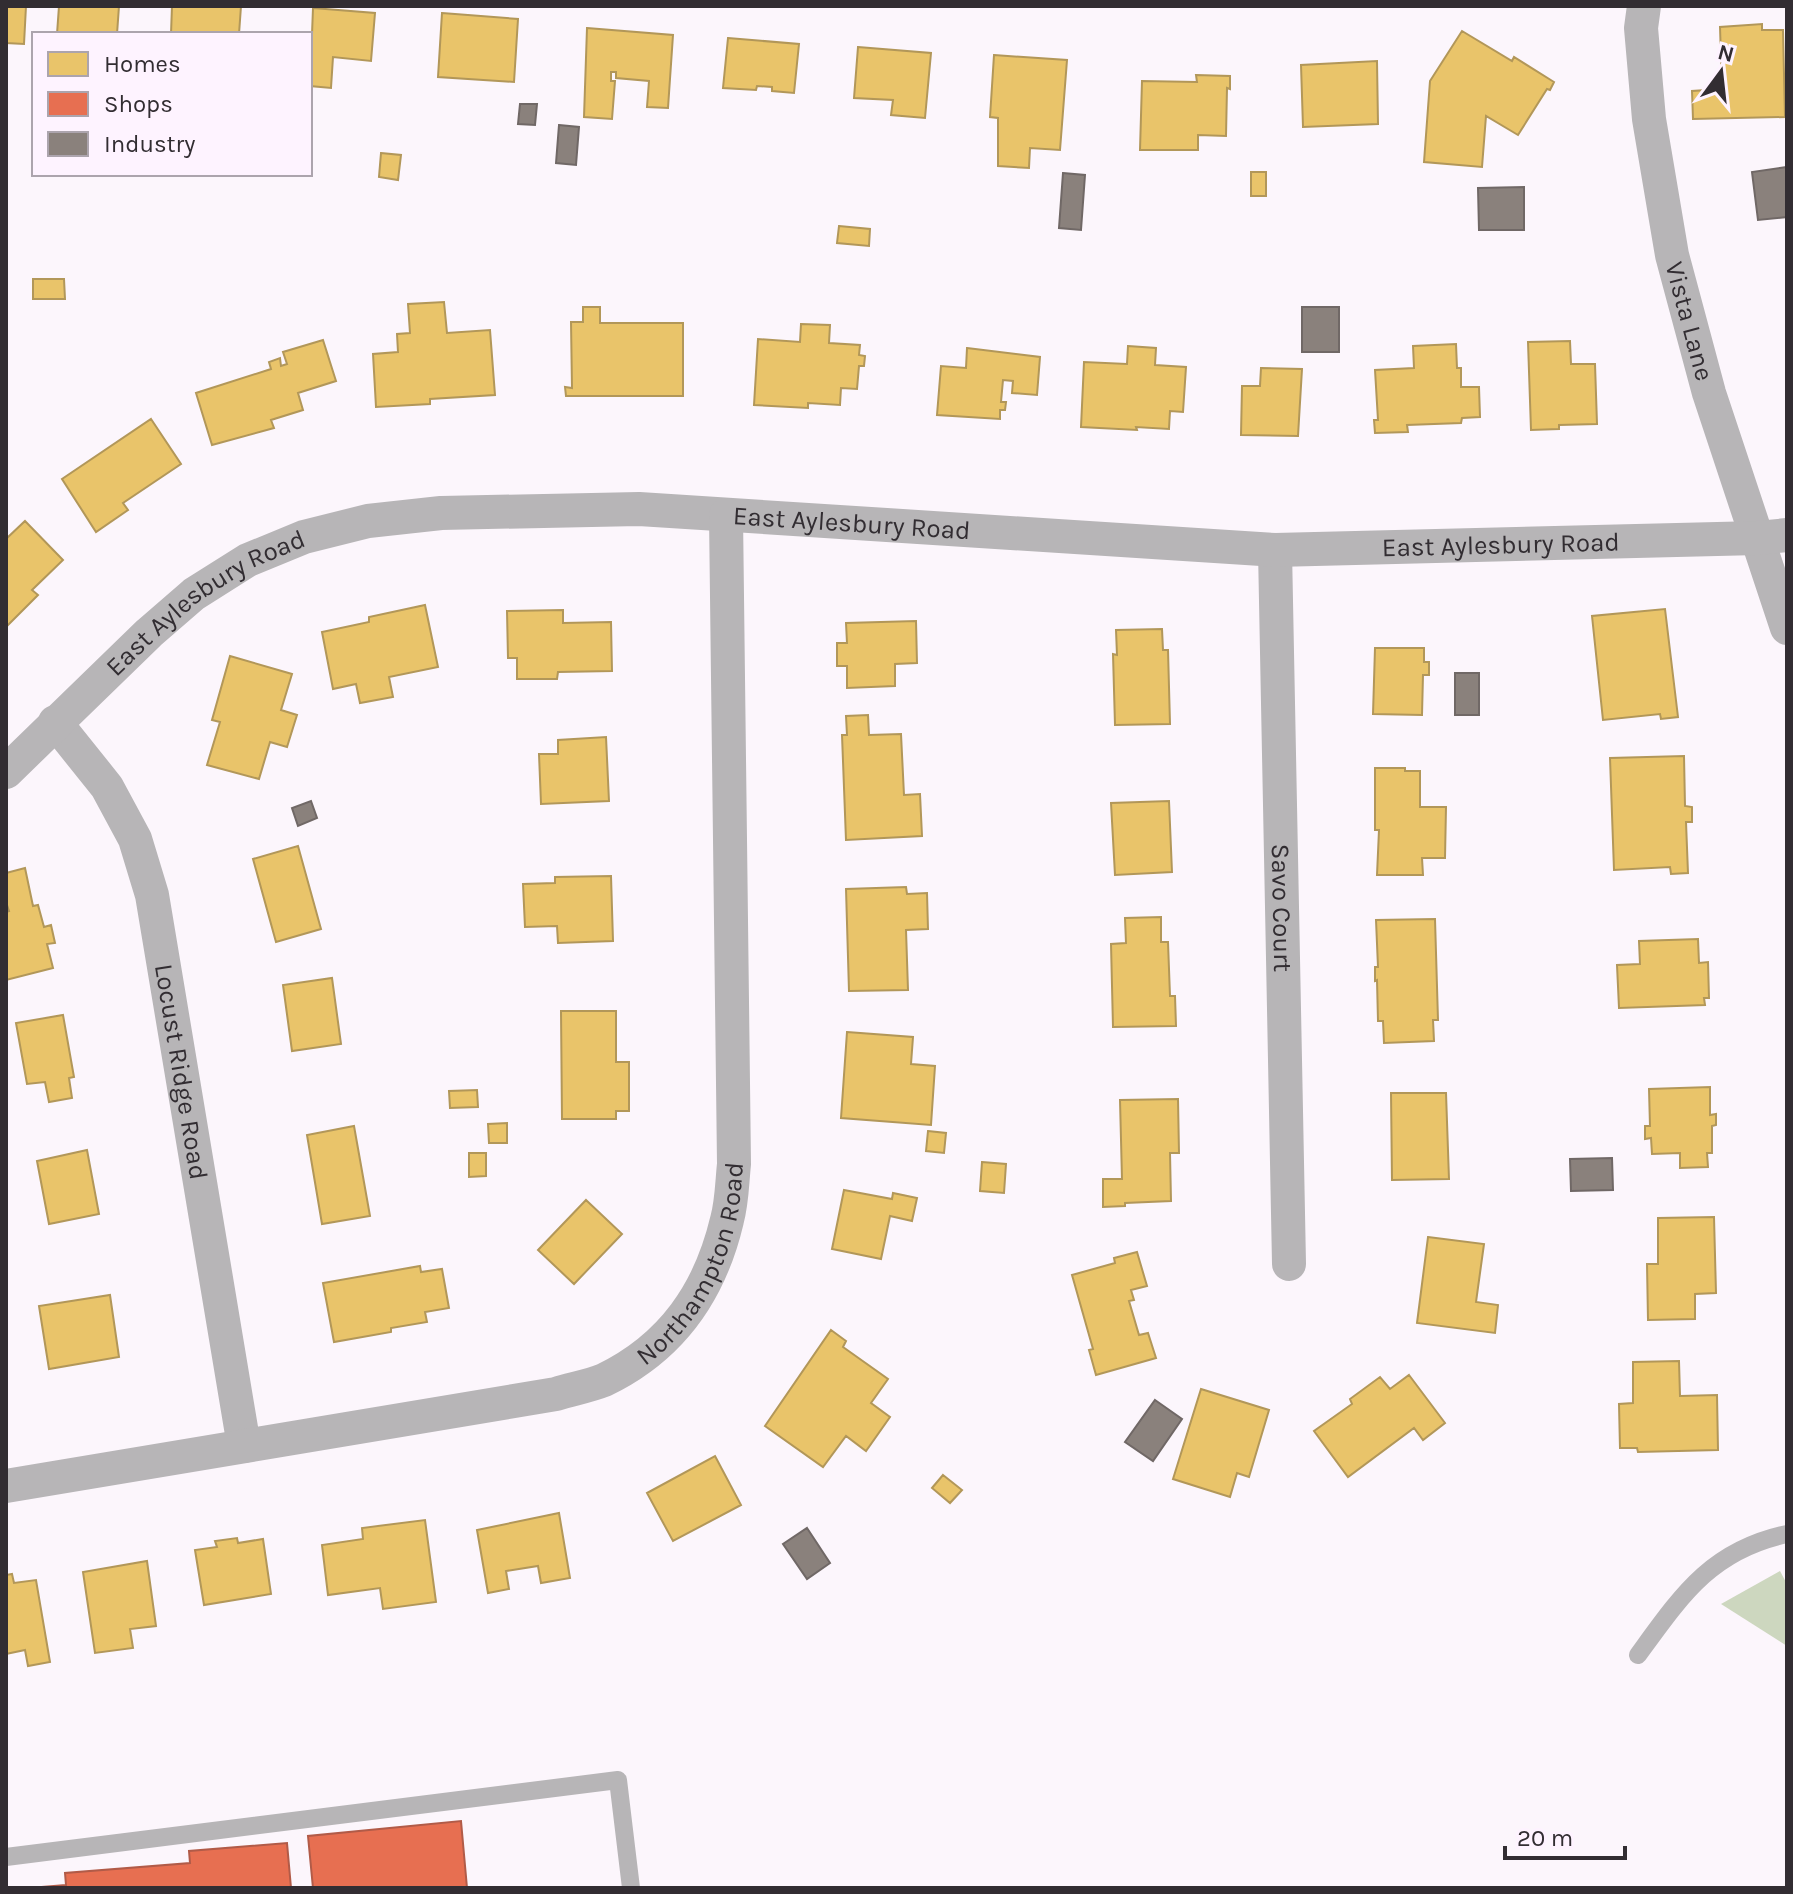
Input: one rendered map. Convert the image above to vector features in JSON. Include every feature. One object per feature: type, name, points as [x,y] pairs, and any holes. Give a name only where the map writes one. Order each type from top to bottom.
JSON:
[{"type":"street","name":"Vista Lane","points":[[1644,6],[1641,28],[1649,119],[1672,255],[1709,393],[1772,536],[1787,628]]},
{"type":"street","name":"East Aylesbury Road","points":[[6,772],[149,633],[194,594],[248,560],[304,537],[368,521],[441,513],[639,509],[1275,550],[1772,536]]},
{"type":"street","name":"Northampton Road","points":[[6,1486],[556,1394],[602,1380],[645,1355],[684,1319],[711,1273],[728,1218],[734,1164],[726,515]]},
{"type":"street","name":"Savo Court","points":[[1275,550],[1289,1264]]},
{"type":"street","name":"Locust Ridge Road","points":[[55,722],[107,787],[135,839],[152,895],[244,1446]]},
{"type":"lane","points":[[1638,1655],[1701,1575],[1731,1554],[1771,1537],[1787,1534]]},
{"type":"lane","points":[[6,1857],[618,1780],[631,1888]]},
{"type":"green space","points":[[1780,1571],[1787,1584],[1787,1646],[1721,1604]]},
{"type":"building: Homes","points":[[6,6],[26,6],[24,44],[6,43]]},
{"type":"building: Homes","points":[[59,6],[119,6],[117,32],[57,32]]},
{"type":"building: Homes","points":[[172,6],[241,6],[239,32],[171,32]]},
{"type":"building: Homes","points":[[313,8],[375,13],[371,61],[333,57],[331,88],[312,86]]},
{"type":"building: Homes","points":[[442,13],[518,19],[514,82],[438,77]]},
{"type":"building: Homes","points":[[1762,24],[1762,30],[1783,30],[1785,117],[1693,119],[1692,91],[1722,89],[1720,27]]},
{"type":"building: Homes","points":[[587,28],[673,35],[668,108],[647,107],[649,81],[616,78],[616,72],[611,72],[611,81],[615,81],[612,119],[584,117]]},
{"type":"building: Homes","points":[[1462,31],[1512,61],[1514,57],[1554,82],[1518,135],[1486,116],[1482,167],[1424,162],[1430,81]]},
{"type":"building: Homes","points":[[728,38],[799,44],[794,93],[772,91],[772,87],[757,86],[756,90],[723,88]]},
{"type":"building: Homes","points":[[858,47],[931,53],[925,118],[891,115],[893,100],[854,98]]},
{"type":"building: Homes","points":[[994,55],[1067,60],[1060,150],[1030,148],[1029,168],[998,166],[998,118],[990,117]]},
{"type":"building: Homes","points":[[1377,61],[1378,124],[1303,127],[1301,65]]},
{"type":"building: Homes","points":[[1196,75],[1230,76],[1226,136],[1198,135],[1198,150],[1140,150],[1142,81],[1197,82]]},
{"type":"building: Homes","points":[[381,153],[401,155],[398,180],[379,177]]},
{"type":"building: Homes","points":[[1251,172],[1266,172],[1266,196],[1251,196]]},
{"type":"building: Homes","points":[[839,226],[870,229],[869,246],[837,243]]},
{"type":"building: Homes","points":[[33,279],[64,279],[65,299],[33,299]]},
{"type":"building: Homes","points":[[444,302],[447,333],[490,330],[495,395],[430,399],[430,404],[376,407],[373,354],[398,352],[397,334],[410,333],[408,304]]},
{"type":"building: Homes","points":[[583,307],[600,307],[600,323],[683,323],[683,396],[566,396],[565,387],[572,388],[571,322],[583,322]]},
{"type":"building: Homes","points":[[801,324],[830,325],[829,343],[860,345],[859,355],[865,356],[864,366],[859,366],[857,389],[841,388],[840,405],[808,403],[808,408],[754,405],[758,339],[800,342]]},
{"type":"building: Homes","points":[[323,340],[336,381],[298,393],[303,410],[271,420],[274,428],[212,445],[196,393],[271,369],[269,362],[280,358],[281,366],[287,364],[283,352]]},
{"type":"building: Homes","points":[[1570,341],[1571,364],[1595,364],[1597,424],[1559,425],[1559,429],[1531,430],[1528,342]]},
{"type":"building: Homes","points":[[1456,344],[1461,387],[1479,387],[1480,417],[1462,418],[1461,423],[1407,425],[1408,432],[1375,433],[1374,420],[1378,420],[1375,370],[1414,368],[1413,346]]},
{"type":"building: Homes","points":[[1128,346],[1156,348],[1155,365],[1186,367],[1183,412],[1170,411],[1169,429],[1081,427],[1084,362],[1127,364]]},
{"type":"building: Homes","points":[[967,348],[1040,357],[1037,395],[1012,393],[1013,381],[1003,380],[1001,402],[1006,402],[1005,410],[1000,410],[1000,419],[937,415],[941,366],[966,368]]},
{"type":"building: Homes","points":[[1261,368],[1302,369],[1298,436],[1241,435],[1242,386],[1260,386]]},
{"type":"building: Homes","points":[[151,419],[181,464],[123,503],[128,510],[96,532],[62,479]]},
{"type":"building: Homes","points":[[25,521],[63,560],[32,590],[38,595],[6,627],[6,539]]},
{"type":"building: Homes","points":[[425,605],[438,667],[389,677],[393,697],[360,703],[356,684],[333,689],[322,632],[369,622],[369,617]]},
{"type":"building: Homes","points":[[1665,609],[1678,717],[1661,719],[1660,714],[1603,720],[1592,616]]},
{"type":"building: Homes","points":[[563,610],[563,623],[611,622],[612,671],[558,672],[557,679],[517,679],[517,658],[508,658],[507,611]]},
{"type":"building: Homes","points":[[916,621],[917,663],[895,664],[895,686],[847,688],[847,666],[837,666],[837,643],[847,643],[846,623]]},
{"type":"building: Homes","points":[[1162,629],[1163,650],[1168,650],[1170,724],[1115,725],[1113,654],[1117,655],[1116,630]]},
{"type":"building: Homes","points":[[1375,648],[1424,648],[1424,662],[1429,662],[1429,675],[1423,675],[1422,715],[1373,714]]},
{"type":"building: Homes","points":[[230,656],[292,674],[281,710],[297,715],[287,747],[270,742],[259,779],[207,765],[220,722],[212,720]]},
{"type":"building: Homes","points":[[868,715],[869,735],[901,734],[904,795],[920,794],[922,836],[846,840],[842,735],[847,735],[846,716]]},
{"type":"building: Homes","points":[[606,737],[609,801],[541,804],[539,754],[558,754],[558,740]]},
{"type":"building: Homes","points":[[1684,756],[1685,806],[1692,807],[1692,822],[1686,822],[1688,873],[1671,874],[1670,867],[1614,870],[1610,758]]},
{"type":"building: Homes","points":[[1375,768],[1420,771],[1420,807],[1446,807],[1445,858],[1422,858],[1423,875],[1377,875],[1379,830],[1375,830]]},
{"type":"building: Homes","points":[[1169,801],[1172,872],[1115,875],[1111,803]]},
{"type":"building: Homes","points":[[298,846],[321,929],[276,942],[253,859]]},
{"type":"building: Homes","points":[[25,868],[33,906],[38,905],[44,927],[51,925],[55,943],[47,944],[53,968],[6,980],[6,912],[9,911],[6,873]]},
{"type":"building: Homes","points":[[611,876],[613,941],[558,943],[557,926],[525,927],[523,884],[555,883],[555,877]]},
{"type":"building: Homes","points":[[906,887],[907,894],[927,893],[928,929],[906,930],[908,990],[849,991],[846,889]]},
{"type":"building: Homes","points":[[1161,917],[1161,942],[1168,942],[1170,996],[1175,996],[1176,1026],[1113,1027],[1111,944],[1126,943],[1125,918]]},
{"type":"building: Homes","points":[[1435,919],[1438,1020],[1433,1020],[1434,1041],[1384,1043],[1383,1021],[1378,1021],[1375,981],[1375,967],[1378,967],[1376,920]]},
{"type":"building: Homes","points":[[1698,939],[1699,963],[1708,962],[1709,998],[1704,998],[1705,1005],[1619,1008],[1617,965],[1640,964],[1639,941]]},
{"type":"building: Homes","points":[[332,978],[341,1044],[292,1051],[283,985]]},
{"type":"building: Homes","points":[[561,1011],[616,1011],[616,1062],[629,1062],[629,1111],[616,1111],[616,1119],[562,1119]]},
{"type":"building: Homes","points":[[63,1015],[74,1077],[69,1078],[72,1098],[49,1102],[45,1082],[27,1084],[16,1023]]},
{"type":"building: Homes","points":[[847,1032],[913,1037],[911,1064],[935,1066],[931,1125],[841,1118]]},
{"type":"building: Homes","points":[[1710,1087],[1710,1115],[1716,1114],[1716,1125],[1712,1126],[1712,1153],[1707,1153],[1708,1167],[1680,1168],[1680,1153],[1652,1154],[1651,1138],[1645,1139],[1645,1126],[1650,1126],[1649,1089]]},
{"type":"building: Homes","points":[[477,1090],[478,1107],[450,1108],[449,1091]]},
{"type":"building: Homes","points":[[1391,1093],[1446,1093],[1449,1179],[1392,1180]]},
{"type":"building: Homes","points":[[1178,1099],[1179,1153],[1170,1153],[1171,1201],[1103,1207],[1103,1179],[1122,1179],[1120,1100]]},
{"type":"building: Homes","points":[[507,1123],[507,1143],[489,1143],[488,1124]]},
{"type":"building: Homes","points":[[354,1126],[370,1216],[322,1224],[307,1135]]},
{"type":"building: Homes","points":[[928,1131],[946,1133],[944,1153],[926,1151]]},
{"type":"building: Homes","points":[[87,1150],[99,1214],[49,1224],[37,1161]]},
{"type":"building: Homes","points":[[469,1153],[486,1153],[486,1176],[469,1177]]},
{"type":"building: Homes","points":[[982,1162],[1006,1164],[1004,1193],[980,1191]]},
{"type":"building: Homes","points":[[844,1190],[892,1199],[893,1193],[917,1198],[912,1221],[890,1216],[881,1259],[832,1249]]},
{"type":"building: Homes","points":[[586,1200],[622,1234],[574,1284],[538,1250]]},
{"type":"building: Homes","points":[[1714,1217],[1716,1293],[1695,1294],[1695,1319],[1648,1320],[1647,1264],[1658,1264],[1658,1218]]},
{"type":"building: Homes","points":[[1428,1237],[1484,1244],[1476,1302],[1498,1305],[1495,1333],[1417,1323]]},
{"type":"building: Homes","points":[[1137,1252],[1147,1286],[1131,1290],[1134,1300],[1129,1301],[1139,1335],[1148,1333],[1156,1358],[1096,1375],[1089,1350],[1093,1349],[1072,1275],[1115,1263],[1114,1258]]},
{"type":"building: Homes","points":[[420,1266],[421,1272],[442,1269],[449,1308],[425,1312],[427,1322],[334,1342],[323,1283]]},
{"type":"building: Homes","points":[[110,1295],[119,1357],[49,1369],[39,1306]]},
{"type":"building: Homes","points":[[831,1330],[846,1341],[843,1347],[888,1379],[871,1403],[890,1417],[866,1451],[846,1436],[823,1467],[765,1426]]},
{"type":"building: Homes","points":[[1679,1361],[1680,1396],[1717,1395],[1718,1450],[1638,1452],[1637,1448],[1620,1448],[1619,1404],[1633,1403],[1633,1362]]},
{"type":"building: Homes","points":[[1409,1375],[1445,1423],[1423,1440],[1414,1428],[1348,1477],[1314,1431],[1352,1404],[1350,1399],[1380,1377],[1390,1389]]},
{"type":"building: Homes","points":[[1201,1389],[1269,1410],[1249,1477],[1237,1473],[1230,1497],[1173,1479]]},
{"type":"building: Homes","points":[[715,1456],[741,1505],[673,1541],[647,1493]]},
{"type":"building: Homes","points":[[943,1475],[962,1490],[950,1503],[932,1488]]},
{"type":"building: Homes","points":[[559,1513],[570,1578],[541,1583],[538,1566],[506,1571],[509,1589],[488,1593],[477,1530]]},
{"type":"building: Homes","points":[[425,1520],[436,1602],[383,1609],[380,1588],[328,1595],[322,1545],[363,1539],[362,1528]]},
{"type":"building: Homes","points":[[237,1538],[238,1543],[263,1539],[271,1594],[204,1605],[195,1550],[217,1547],[215,1541]]},
{"type":"building: Homes","points":[[147,1561],[156,1626],[130,1629],[133,1648],[95,1653],[83,1572]]},
{"type":"building: Homes","points":[[12,1574],[14,1583],[36,1580],[50,1662],[28,1666],[25,1650],[6,1654],[6,1575]]},
{"type":"building: Shops","points":[[461,1821],[467,1888],[313,1888],[308,1836]]},
{"type":"building: Shops","points":[[287,1843],[291,1888],[29,1888],[66,1885],[65,1873],[190,1863],[189,1851]]},
{"type":"building: Industry","points":[[520,104],[537,104],[535,125],[518,124]]},
{"type":"building: Industry","points":[[559,125],[579,127],[576,165],[556,163]]},
{"type":"building: Industry","points":[[1787,167],[1787,217],[1758,220],[1752,172]]},
{"type":"building: Industry","points":[[1063,173],[1085,175],[1081,230],[1059,228]]},
{"type":"building: Industry","points":[[1524,187],[1524,230],[1479,230],[1478,188]]},
{"type":"building: Industry","points":[[1302,307],[1339,307],[1339,352],[1302,352]]},
{"type":"building: Industry","points":[[1455,673],[1479,673],[1479,715],[1455,715]]},
{"type":"building: Industry","points":[[311,801],[317,818],[298,826],[292,808]]},
{"type":"building: Industry","points":[[1612,1158],[1613,1190],[1571,1191],[1570,1159]]},
{"type":"building: Industry","points":[[1155,1400],[1182,1419],[1153,1461],[1125,1442]]},
{"type":"building: Industry","points":[[807,1528],[830,1563],[807,1579],[783,1544]]}]
